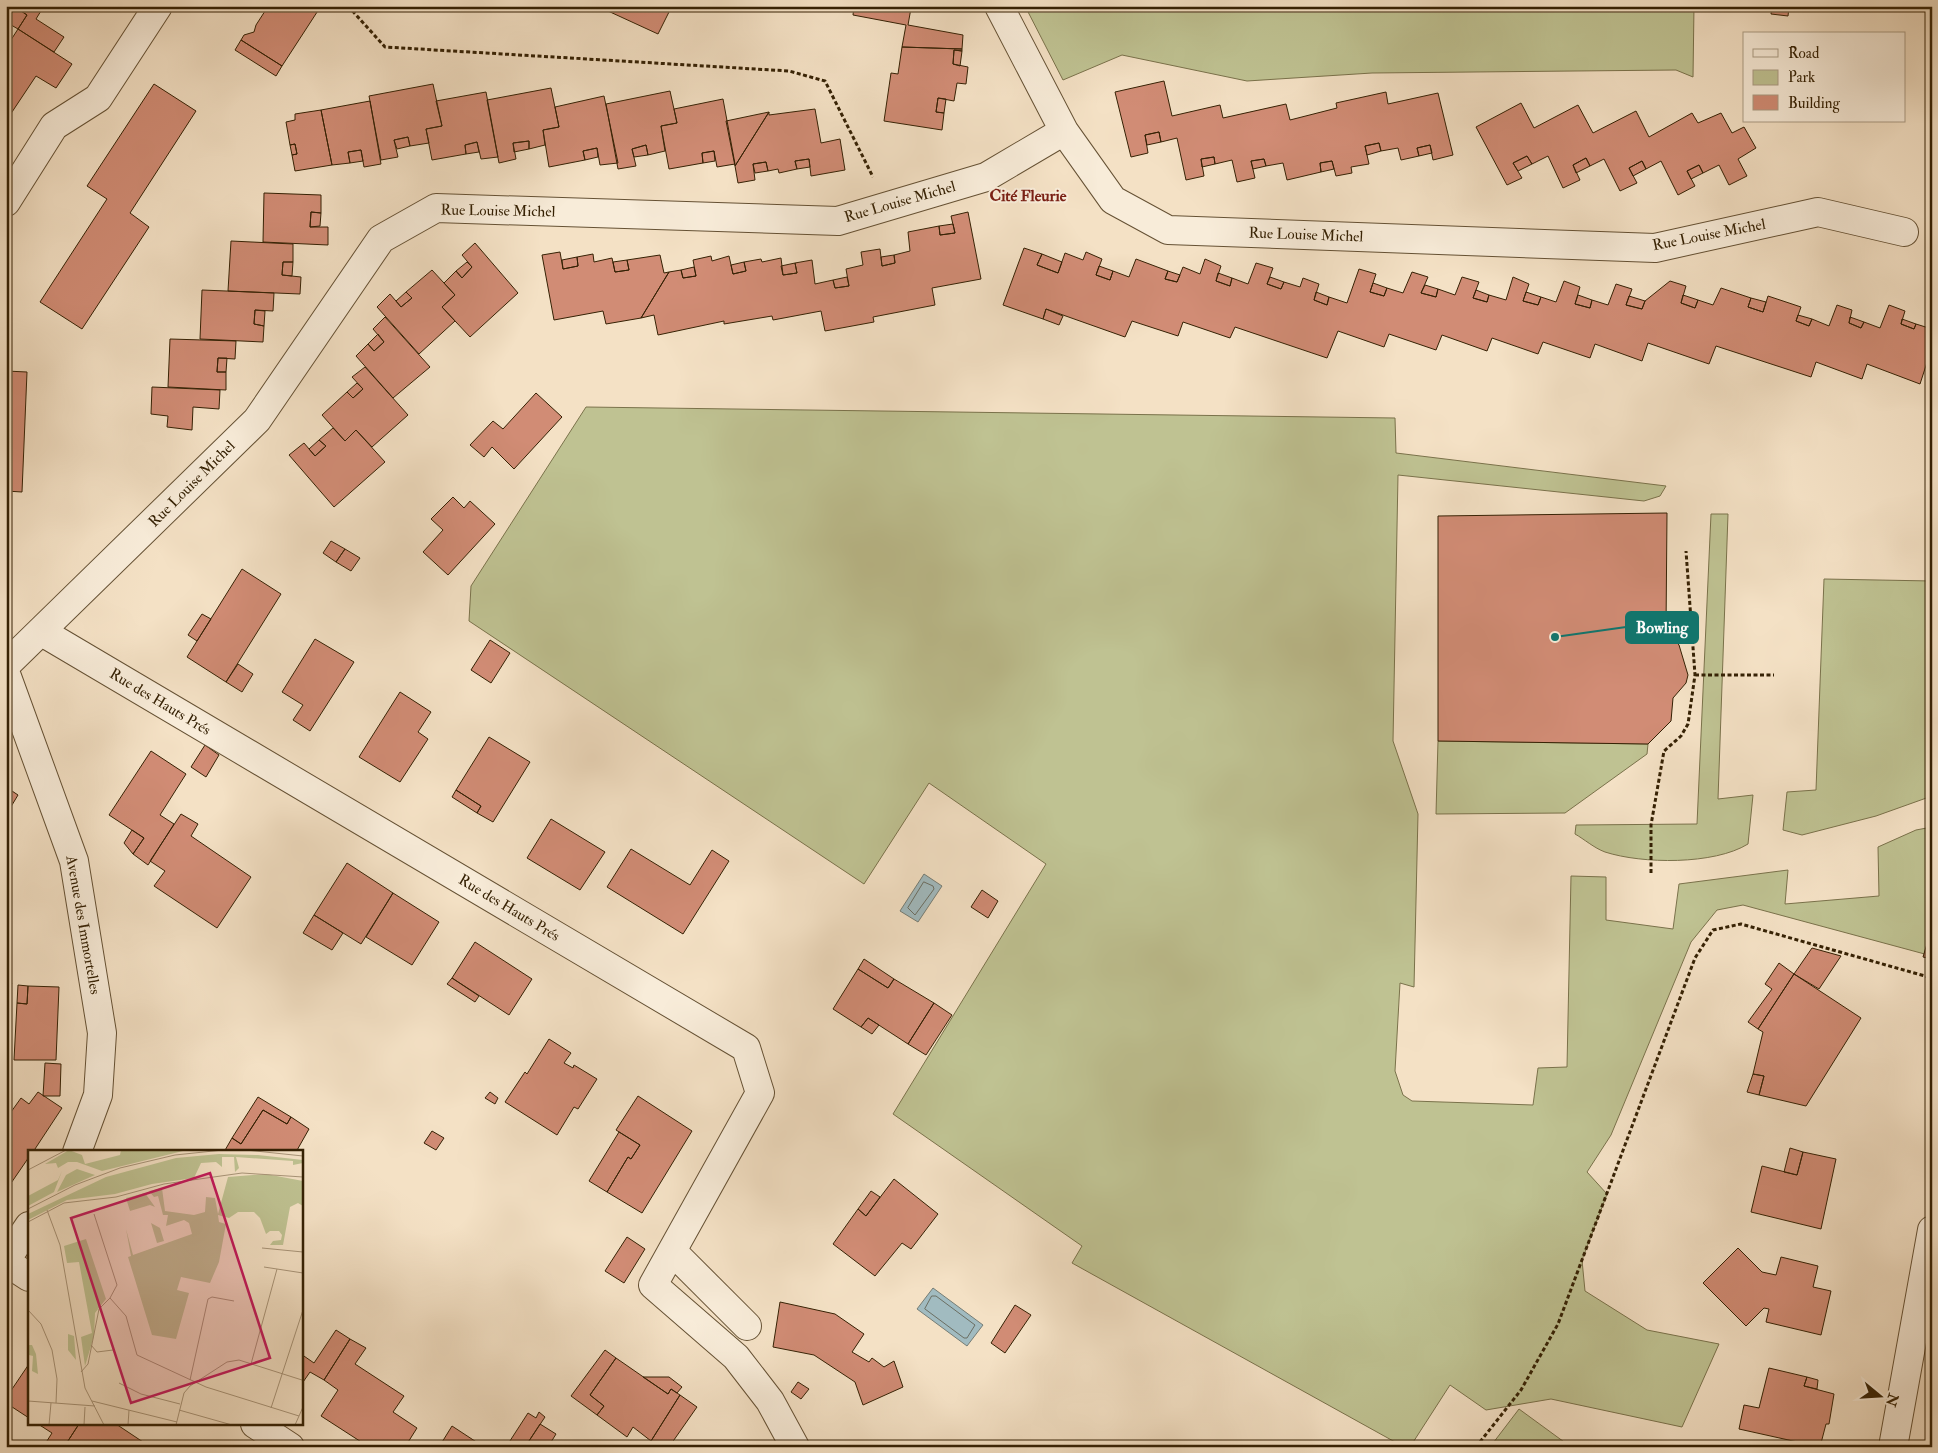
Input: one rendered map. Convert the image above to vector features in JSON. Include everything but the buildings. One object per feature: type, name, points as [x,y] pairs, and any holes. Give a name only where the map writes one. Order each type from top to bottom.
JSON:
[{"type":"street","points":[[6,202],[54,126],[98,98],[158,6]]},
{"type":"street","points":[[999,6],[1064,131]]},
{"type":"street","name":"Rue Louise Michel","points":[[6,665],[42,632],[257,420],[380,239],[436,208],[838,221],[986,177],[1064,131],[1113,200],[1168,230],[1655,248],[1818,212],[1904,232]]},
{"type":"street","name":"Rue des Hauts Prés","points":[[42,632],[746,1048],[760,1093],[653,1285],[736,1357],[770,1401],[796,1447]]},
{"type":"street","name":"Avenue des Immortelles","points":[[6,674],[74,860],[102,1034],[98,1095],[77,1150]]},
{"type":"street","points":[[28,1228],[6,1261],[28,1275]]},
{"type":"street","points":[[1893,1447],[1932,1230]]},
{"type":"street","points":[[672,1251],[747,1326]]},
{"type":"street","points":[[258,1426],[290,1447]]},
{"type":"path","points":[[348,6],[385,47],[789,71],[825,81],[887,206]]},
{"type":"path","points":[[1651,873],[1652,826],[1664,751],[1681,736],[1688,724],[1694,675],[1686,551]]},
{"type":"path","points":[[1694,675],[1774,676]]},
{"type":"path","points":[[1476,1447],[1521,1390],[1558,1324],[1695,958],[1714,930],[1741,924],[1932,978]]},
{"type":"green space","points":[[1025,6],[1694,6],[1693,77],[1676,70],[1372,73],[1247,81],[1122,55],[1063,80]]},
{"type":"green space","points":[[586,407],[1395,418],[1396,453],[1666,486],[1660,496],[1644,501],[1398,475],[1393,741],[1418,814],[1414,987],[1400,983],[1395,1071],[1403,1095],[1412,1101],[1533,1105],[1538,1068],[1567,1067],[1571,876],[1606,877],[1606,920],[1673,929],[1679,884],[1788,870],[1785,904],[1879,896],[1878,847],[1916,830],[1932,827],[1932,956],[1743,905],[1717,910],[1691,942],[1611,1135],[1587,1172],[1607,1194],[1582,1260],[1585,1291],[1647,1330],[1719,1344],[1682,1427],[1551,1399],[1486,1410],[1450,1385],[1410,1447],[1404,1447],[1072,1263],[1082,1246],[893,1114],[1046,864],[929,783],[864,884],[469,621],[471,586]]},
{"type":"green space","points":[[1711,514],[1728,514],[1718,799],[1753,795],[1748,844],[1734,851],[1698,859],[1638,859],[1605,852],[1575,834],[1576,825],[1697,824]]},
{"type":"green space","points":[[1824,579],[1932,581],[1932,796],[1876,816],[1802,835],[1783,830],[1787,792],[1816,790]]},
{"type":"green space","points":[[1438,741],[1648,744],[1647,754],[1565,813],[1436,814]]},
{"type":"green space","points":[[1519,1409],[1571,1447],[1490,1447]]},
{"type":"water","points":[[924,874],[942,886],[918,922],[900,911]]},
{"type":"water","points":[[933,1288],[983,1325],[967,1346],[917,1309]]},
{"type":"place","name":"Bowling","points":[[1555,637]]},
{"type":"district","name":"Cité Fleurie","points":[[1028,196]]}]
